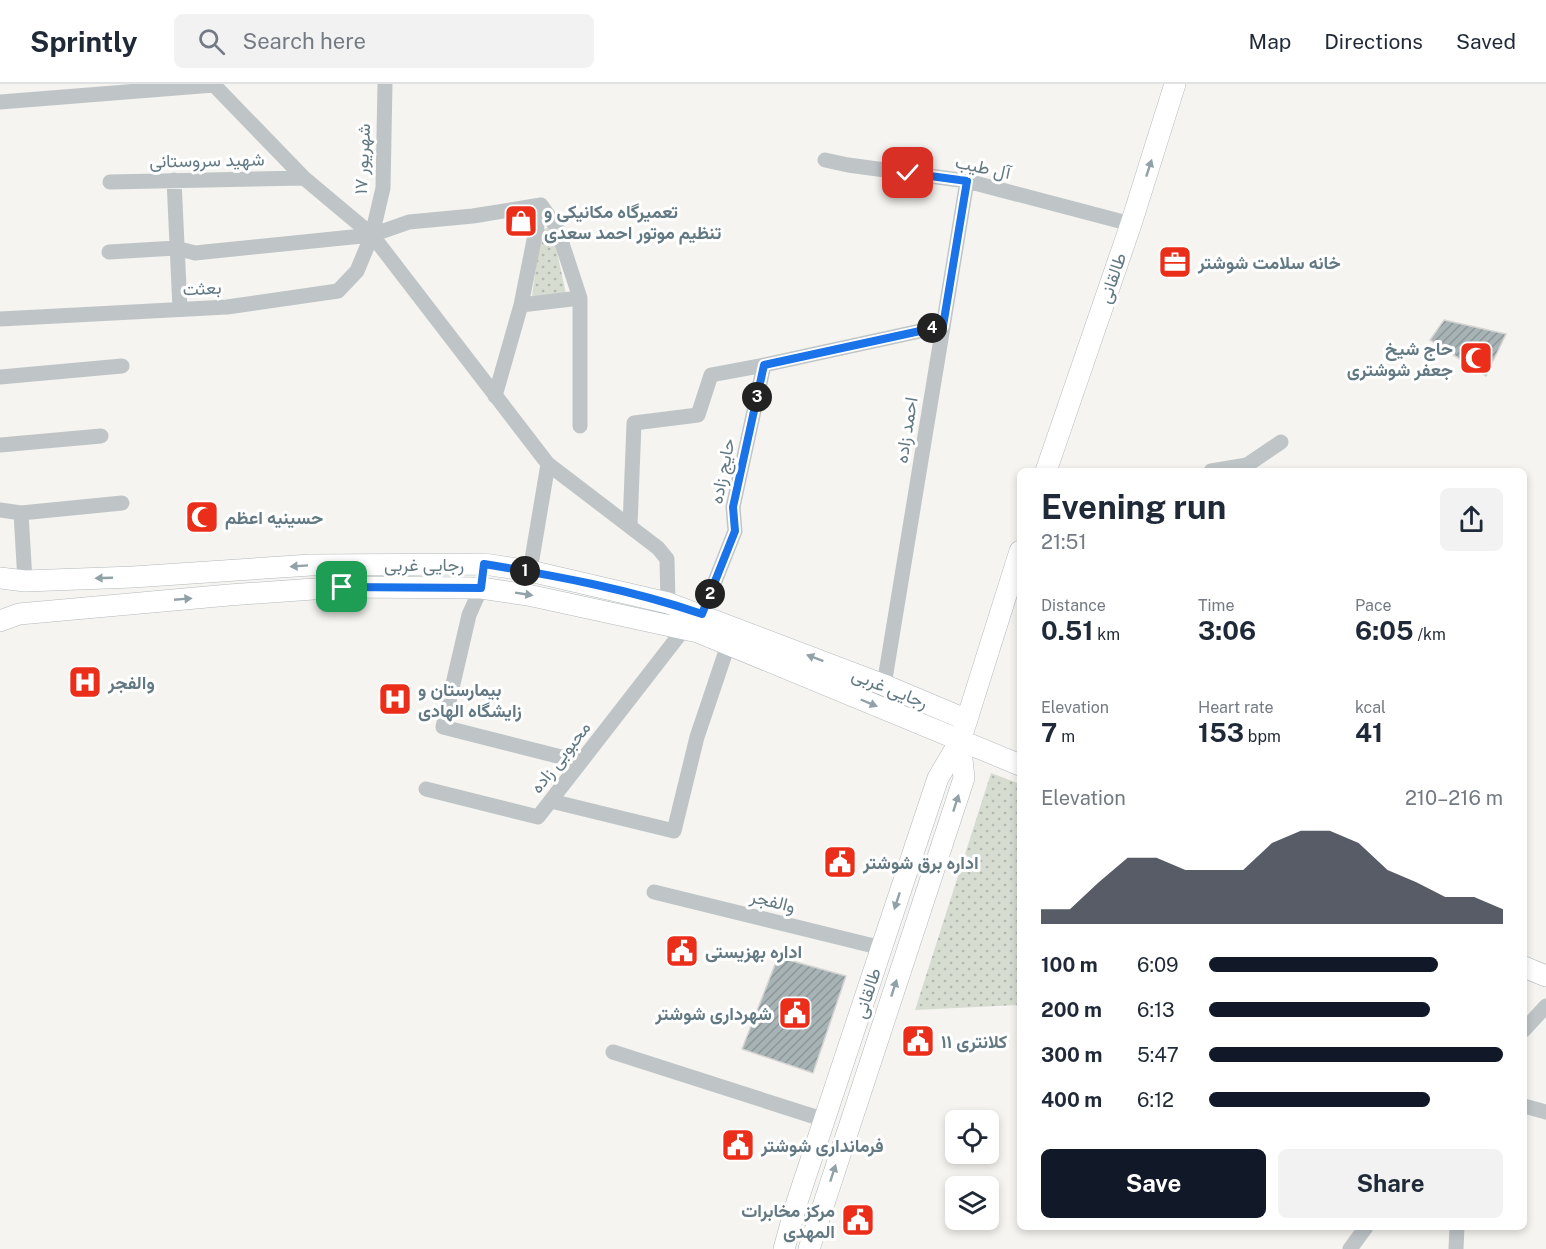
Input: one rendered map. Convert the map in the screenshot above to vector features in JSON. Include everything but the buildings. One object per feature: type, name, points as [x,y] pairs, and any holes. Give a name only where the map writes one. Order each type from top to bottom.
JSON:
[{"type":"street","name":"۱۷ شهریور","points":[[372,235],[383,188],[385,84]]},
{"type":"street","name":"طالقانی","points":[[1047,468],[1131,224],[1175,84]]},
{"type":"street","points":[[0,102],[213,85],[304,178],[372,235],[548,464],[658,548],[667,559],[668,603]]},
{"type":"street","name":"آل طیب","points":[[825,160],[967,181],[1131,224]]},
{"type":"street","name":"شهید سروستانی","points":[[110,182],[304,178]]},
{"type":"street","points":[[174,180],[180,309]]},
{"type":"street","name":"احمد زاده","points":[[884,685],[967,181]]},
{"type":"street","points":[[109,252],[176,248],[195,253],[372,235],[409,222],[473,216],[541,205]]},
{"type":"street","points":[[541,205],[557,228],[580,298],[580,426]]},
{"type":"street","points":[[495,396],[521,305],[541,205]]},
{"type":"street","name":"بعثت","points":[[1,316],[227,307],[338,291],[357,271],[372,235]]},
{"type":"street","points":[[521,305],[580,298]]},
{"type":"street","points":[[630,526],[634,423],[698,415],[711,375],[943,326]]},
{"type":"street","name":"حایج زاده","points":[[702,614],[735,531],[733,507],[764,365]]},
{"type":"street","points":[[0,377],[123,366]]},
{"type":"street","points":[[0,445],[101,436]]},
{"type":"street","points":[[1228,468],[1246,465],[1281,442]]},
{"type":"street","points":[[530,571],[548,464]]},
{"type":"street","points":[[0,510],[21,513],[122,502]]},
{"type":"street","points":[[21,513],[25,581]]},
{"type":"street","name":"طالقانی","points":[[784,1249],[938,778],[960,741],[1017,561]]},
{"type":"street","points":[[484,564],[481,588],[469,615],[443,727],[581,762]]},
{"type":"street","name":"رجایی غربی","points":[[0,578],[25,581],[133,577],[311,565],[484,564],[530,571],[668,603],[884,685],[967,720]]},
{"type":"street","name":"رجایی غربی","points":[[0,621],[19,614],[342,587],[481,588],[528,594],[698,632],[1017,764]]},
{"type":"street","name":"محبوبی زاده","points":[[426,789],[538,817],[684,629]]},
{"type":"street","points":[[551,801],[674,831],[697,737],[728,645]]},
{"type":"street","name":"طالقانی","points":[[809,1249],[964,778],[960,741]]},
{"type":"street","name":"والفجر","points":[[654,892],[882,948]]},
{"type":"street","points":[[1527,968],[1546,976]]},
{"type":"street","points":[[1527,1026],[1546,1006]]},
{"type":"street","points":[[613,1052],[825,1120]]},
{"type":"street","points":[[1527,1107],[1546,1112]]},
{"type":"street","points":[[1350,1249],[1364,1230]]},
{"type":"street","points":[[1456,1249],[1457,1230]]},
{"type":"shaded area","points":[[548,228],[554,238],[566,294],[532,296],[541,229]]},
{"type":"shaded area","points":[[991,773],[1017,783],[1017,1005],[915,1010]]},
{"type":"place","name":"تعمیرگاه مکانیکی و تنظیم موتور احمد سعدی","points":[[521,221]]},
{"type":"place","name":"خانه سلامت شوشتر","points":[[1175,262]]},
{"type":"place","name":"حاج شیخ جعفر شوشتری","points":[[1476,358]]},
{"type":"place","name":"حسینیه اعظم","points":[[202,517]]},
{"type":"place","name":"والفجر","points":[[85,682]]},
{"type":"place","name":"بیمارستان و زایشگاه الهادی","points":[[395,699]]},
{"type":"place","name":"اداره برق شوشتر","points":[[840,862]]},
{"type":"place","name":"اداره بهزیستی","points":[[682,951]]},
{"type":"place","name":"شهرداری شوشتر","points":[[795,1013]]},
{"type":"place","name":"کلانتری ۱۱","points":[[918,1041]]},
{"type":"place","name":"فرمانداری شوشتر","points":[[738,1145]]},
{"type":"place","name":"مرکز مخابرات المهدی","points":[[858,1220]]},
{"type":"route","points":[[342,587],[481,588],[484,564],[530,571],[668,603],[702,614],[735,531],[733,507],[764,365],[943,326],[967,181],[908,173]]}]
